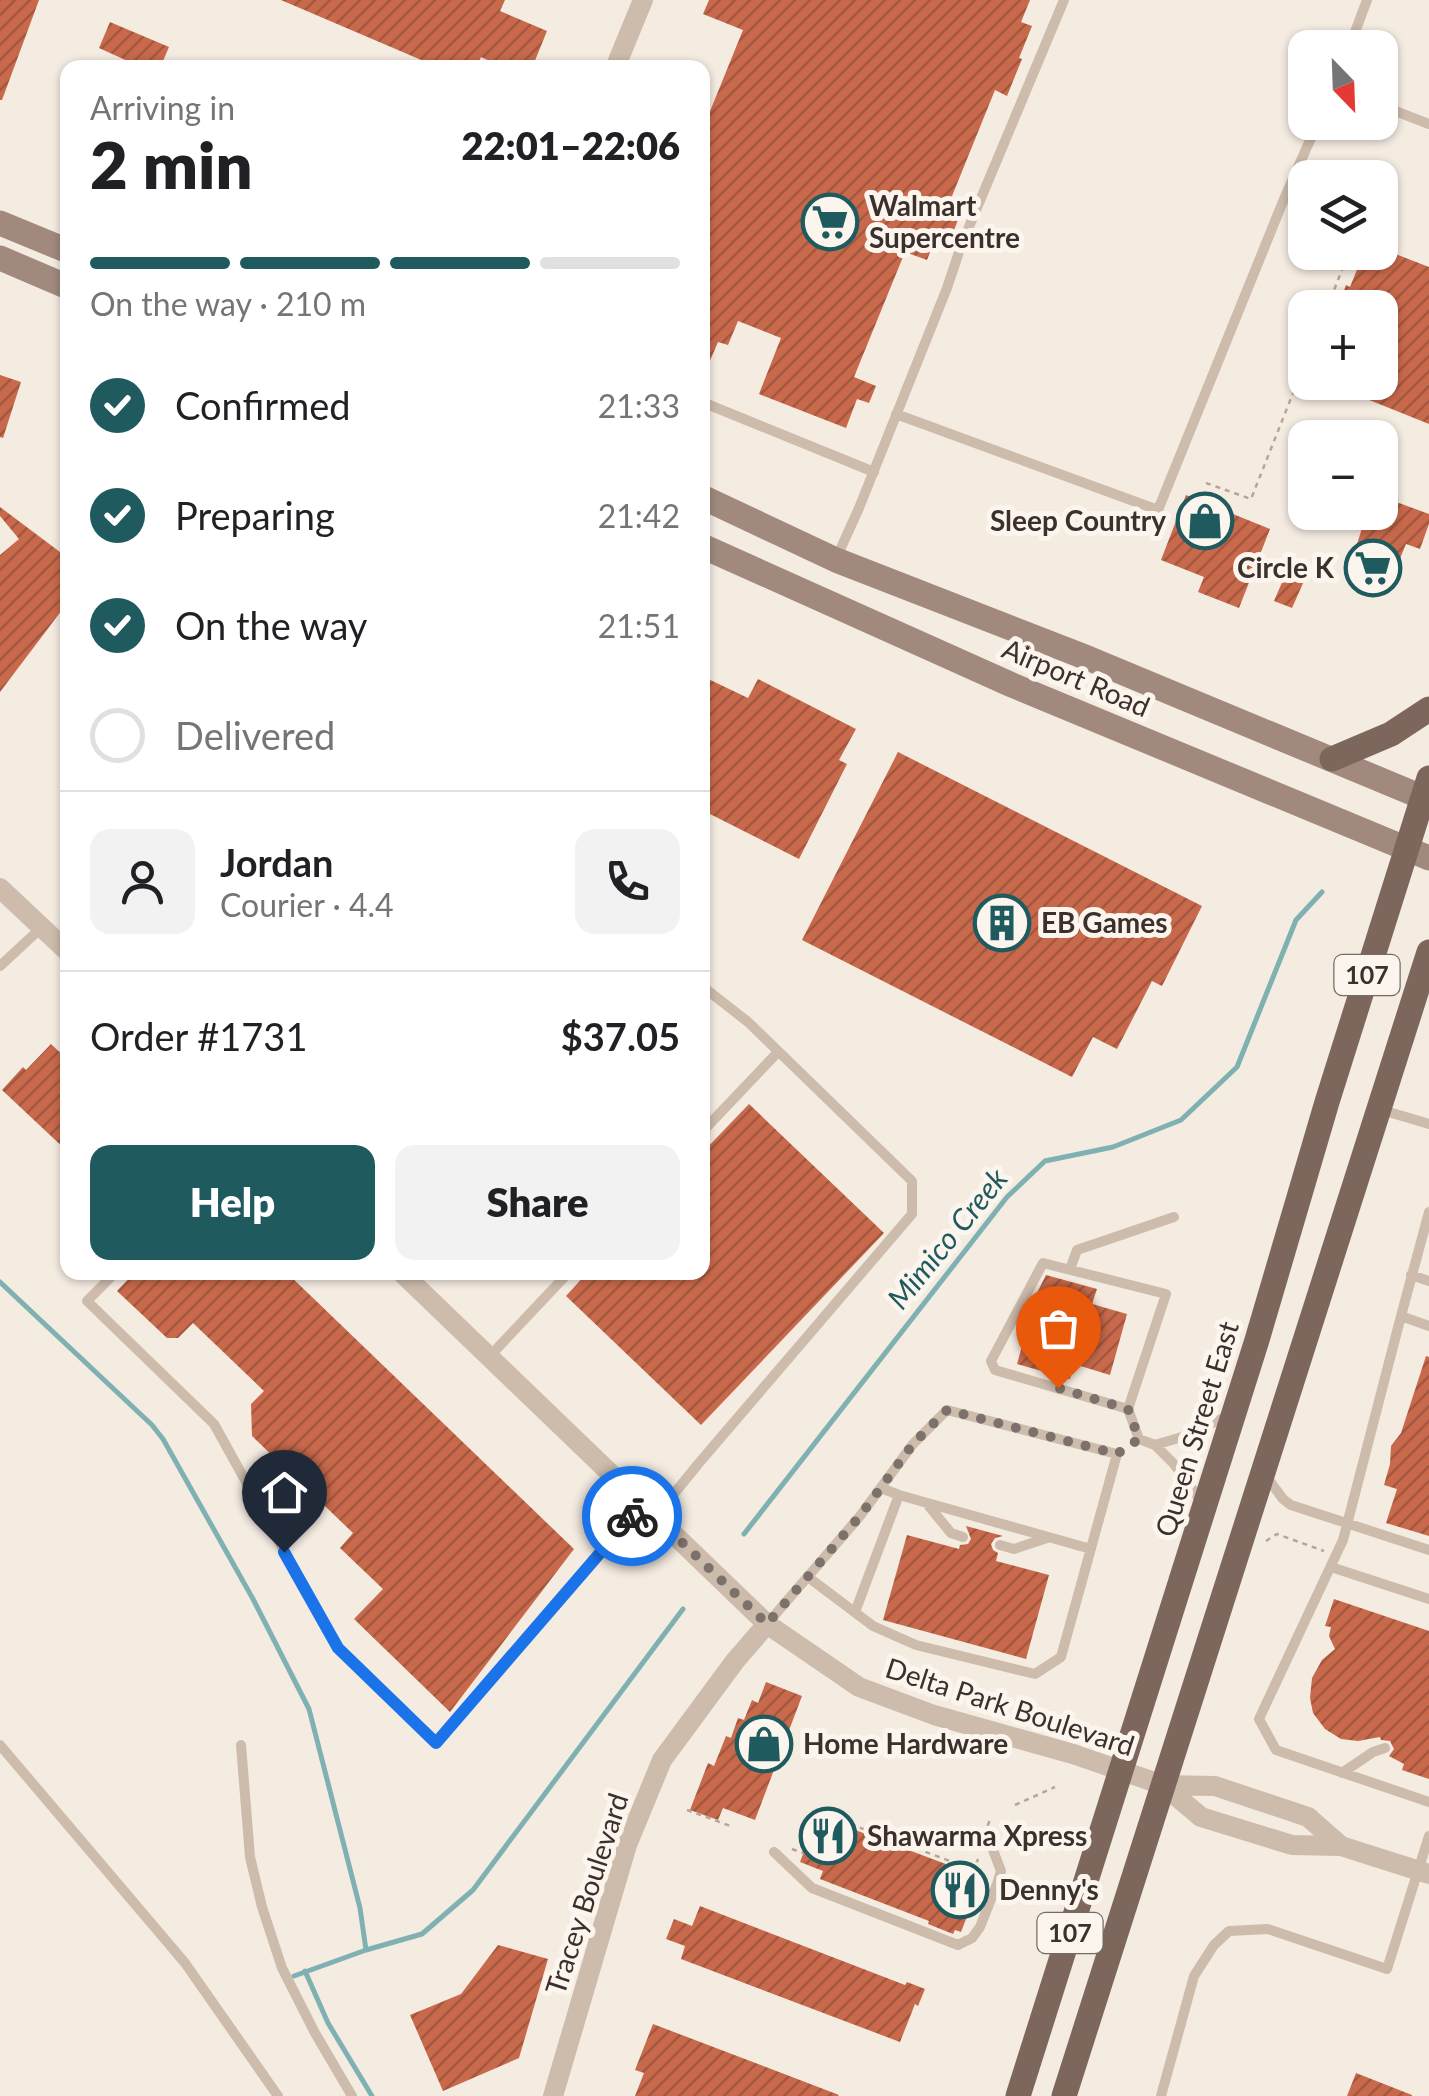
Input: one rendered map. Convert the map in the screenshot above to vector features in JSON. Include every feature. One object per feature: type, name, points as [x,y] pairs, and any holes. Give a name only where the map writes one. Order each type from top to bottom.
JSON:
[{"type":"main road","points":[[0,222],[60,248]]},
{"type":"main road","points":[[0,258],[60,283]]},
{"type":"main road","name":"Airport Road","points":[[710,501],[836,560],[1332,760],[1427,792]]},
{"type":"main road","name":"Airport Road","points":[[710,550],[1012,685],[1418,854]]},
{"type":"main road","points":[[1332,760],[1392,734],[1429,708]]},
{"type":"main road","name":"Queen Street East","points":[[1018,2096],[1234,1413],[1418,854],[1427,792]]},
{"type":"main road","name":"107","points":[[1064,2096],[1427,963]]},
{"type":"main road","points":[[1234,1413],[1243,1431],[1227,1484],[1234,1498],[1250,1509]]},
{"type":"street","points":[[618,60],[642,0]]},
{"type":"street","points":[[0,888],[60,945]]},
{"type":"street","name":"Delta Park Boulevard","points":[[409,1280],[767,1624],[859,1687],[934,1715],[1162,1785]]},
{"type":"street","name":"Tracey Boulevard","points":[[553,2096],[627,1844],[662,1760],[735,1660],[767,1624]]},
{"type":"street","points":[[1162,1785],[1215,1786],[1308,1817],[1341,1846]]},
{"type":"street","points":[[1162,1785],[1202,1816],[1292,1845],[1341,1846],[1424,1873]]},
{"type":"lane","points":[[836,560],[947,288],[960,246],[1064,0]]},
{"type":"lane","points":[[1356,30],[1368,0]]},
{"type":"lane","points":[[1398,112],[1429,124]]},
{"type":"lane","points":[[896,414],[1158,510],[1310,140]]},
{"type":"lane","points":[[710,405],[874,472]]},
{"type":"lane","points":[[0,966],[42,928]]},
{"type":"lane","points":[[109,1280],[88,1302],[214,1424],[338,1648],[436,1743],[648,1511],[699,1462],[912,1214],[912,1180],[748,1022],[710,992]]},
{"type":"lane","points":[[710,1124],[778,1052]]},
{"type":"lane","points":[[1380,1109],[1429,1124]]},
{"type":"lane","points":[[1429,1212],[1348,1525],[1260,1720],[1276,1750],[1429,1802]]},
{"type":"lane","points":[[1070,1270],[1077,1250],[1174,1217]]},
{"type":"lane","points":[[1128,1409],[995,1370],[991,1362],[1043,1262],[1166,1294],[1128,1409],[1139,1439]]},
{"type":"lane","points":[[1411,1274],[1429,1281]]},
{"type":"lane","points":[[488,1358],[561,1280]]},
{"type":"lane","points":[[1401,1316],[1429,1326]]},
{"type":"lane","points":[[767,1624],[913,1444],[947,1410],[1117,1454]]},
{"type":"lane","points":[[1156,1445],[1234,1413]]},
{"type":"lane","points":[[1139,1439],[1156,1445],[1205,1506]]},
{"type":"lane","points":[[808,1577],[873,1626],[916,1645],[1035,1674],[1061,1657],[1117,1454],[1139,1439]]},
{"type":"lane","points":[[1262,1470],[1291,1505],[1429,1550]]},
{"type":"lane","points":[[881,1488],[1091,1549]]},
{"type":"lane","points":[[855,1612],[899,1496]]},
{"type":"lane","points":[[926,1503],[951,1533],[963,1537]]},
{"type":"lane","points":[[1000,1545],[1014,1549],[1048,1537]]},
{"type":"lane","points":[[1330,1567],[1429,1599]]},
{"type":"lane","points":[[0,1744],[185,1963],[278,2096]]},
{"type":"lane","points":[[241,1745],[250,1857],[267,1922],[282,1968],[352,2096]]},
{"type":"lane","points":[[1342,1773],[1385,1748]]},
{"type":"lane","points":[[1161,2096],[1194,1976],[1214,1945],[1229,1931],[1268,1929],[1387,1969],[1424,1873],[1429,1836]]},
{"type":"lane","points":[[774,1852],[812,1888],[958,1945],[972,1938],[980,1927],[997,1884],[1000,1870],[992,1850]]},
{"type":"path","points":[[1206,483],[1251,500],[1291,400]]},
{"type":"path","points":[[1266,1541],[1277,1534],[1324,1551]]},
{"type":"path","points":[[1015,1805],[1055,1787]]},
{"type":"path","points":[[687,1810],[733,1827]]},
{"type":"path","points":[[788,1847],[803,1853],[818,1812],[974,1870],[978,1859]]},
{"type":"path","points":[[984,1835],[992,1816]]},
{"type":"building","points":[[0,0],[39,0],[2,100],[0,100]]},
{"type":"building","points":[[281,0],[505,0],[500,11],[547,31],[535,60],[481,57],[421,60]]},
{"type":"building","name":"Walmart Supercentre","points":[[709,0],[1030,0],[1021,22],[1032,26],[1019,58],[1022,59],[1007,96],[995,90],[950,201],[963,207],[949,243],[936,237],[927,260],[905,252],[854,377],[876,386],[869,403],[857,399],[846,428],[759,394],[781,338],[738,321],[728,345],[718,342],[710,360],[710,111],[743,30],[703,14]]},
{"type":"building","points":[[110,22],[169,47],[163,60],[125,60],[99,48]]},
{"type":"building","points":[[1398,255],[1429,267],[1429,424],[1369,400],[1398,400],[1398,290],[1344,290],[1346,285],[1350,287],[1357,270],[1398,270]]},
{"type":"building","points":[[0,375],[21,382],[3,438],[0,437]]},
{"type":"building","points":[[1186,495],[1270,529],[1239,608],[1198,592],[1204,577],[1161,560]]},
{"type":"building","points":[[1398,503],[1429,514],[1420,549],[1406,544],[1389,585],[1349,570],[1361,530],[1398,530]]},
{"type":"building","points":[[0,507],[60,552],[60,613],[0,692],[0,555],[19,539],[0,516]]},
{"type":"building","points":[[1290,564],[1308,572],[1292,608],[1274,601]]},
{"type":"building","points":[[758,679],[856,729],[839,760],[847,764],[799,859],[710,814],[710,680],[748,698]]},
{"type":"building","name":"EB Games","points":[[898,752],[1202,906],[1162,986],[1152,981],[1117,1049],[1093,1037],[1072,1077],[802,940]]},
{"type":"building","points":[[51,1044],[60,1052],[60,1144],[2,1090],[23,1067],[26,1070]]},
{"type":"building","points":[[749,1104],[884,1233],[701,1425],[566,1296],[581,1280],[710,1280],[710,1145]]},
{"type":"building","points":[[1046,1275],[1097,1289],[1092,1304],[1127,1314],[1110,1375],[1074,1364],[1070,1379],[1017,1364]]},
{"type":"building","points":[[127,1280],[294,1280],[574,1549],[450,1712],[354,1619],[383,1589],[340,1548],[353,1533],[252,1436],[251,1404],[264,1391],[193,1323],[178,1338],[167,1338],[117,1291]]},
{"type":"building","points":[[1426,1356],[1429,1536],[1386,1523],[1397,1489],[1384,1485],[1391,1446],[1401,1433]]},
{"type":"building","points":[[966,1526],[1003,1536],[991,1544],[998,1553],[996,1561],[1049,1575],[1026,1659],[883,1620],[907,1535],[959,1549],[971,1539]]},
{"type":"building","points":[[1334,1599],[1429,1631],[1429,1779],[1402,1770],[1404,1764],[1389,1756],[1394,1749],[1390,1741],[1380,1737],[1341,1739],[1325,1729],[1313,1713],[1312,1678],[1322,1660],[1335,1649],[1329,1636],[1331,1627],[1325,1626]]},
{"type":"building","points":[[766,1682],[802,1696],[755,1820],[723,1808],[718,1820],[690,1810],[708,1763],[714,1766],[726,1736],[731,1738],[738,1718],[744,1720],[752,1700],[758,1703]]},
{"type":"building","points":[[818,1816],[986,1877],[961,1932],[955,1930],[953,1934],[820,1879],[823,1871],[800,1862]]},
{"type":"building","points":[[700,1906],[905,1985],[907,1982],[925,1989],[900,2042],[681,1959],[685,1946],[666,1939],[674,1919],[692,1926]]},
{"type":"building","points":[[498,1945],[548,1959],[519,2058],[443,2091],[410,2015],[461,1994]]},
{"type":"building","points":[[653,2024],[839,2095],[635,2096],[644,2073],[635,2070]]},
{"type":"building","points":[[1356,2073],[1412,2095],[1412,2096],[1347,2096]]},
{"type":"waterway","name":"Mimico Creek","points":[[744,1534],[1007,1197],[1045,1161],[1113,1147],[1181,1120],[1237,1067],[1296,920],[1322,892]]},
{"type":"waterway","points":[[0,1282],[152,1425],[253,1599],[309,1709],[360,1908],[366,1950]]},
{"type":"waterway","name":"Mimico Creek","points":[[294,1976],[422,1934],[473,1890],[683,1609]]},
{"type":"waterway","points":[[305,1971],[328,2023],[372,2096]]},
{"type":"way so far","points":[[632,1516],[642,1504],[767,1624],[860,1516],[913,1444],[947,1410],[1117,1454],[1139,1439],[1128,1409],[1058,1388]]},
{"type":"place","name":"Walmart Supercentre","points":[[830,222]]},
{"type":"place","name":"Sleep Country","points":[[1205,521]]},
{"type":"place","name":"Circle K","points":[[1373,568]]},
{"type":"place","name":"EB Games","points":[[1002,923]]},
{"type":"place","name":"Home Hardware","points":[[764,1744]]},
{"type":"place","name":"Shawarma Xpress","points":[[828,1836]]},
{"type":"place","name":"Denny's","points":[[960,1890]]},
{"type":"route","points":[[284,1552],[338,1648],[436,1743],[632,1516]]}]
